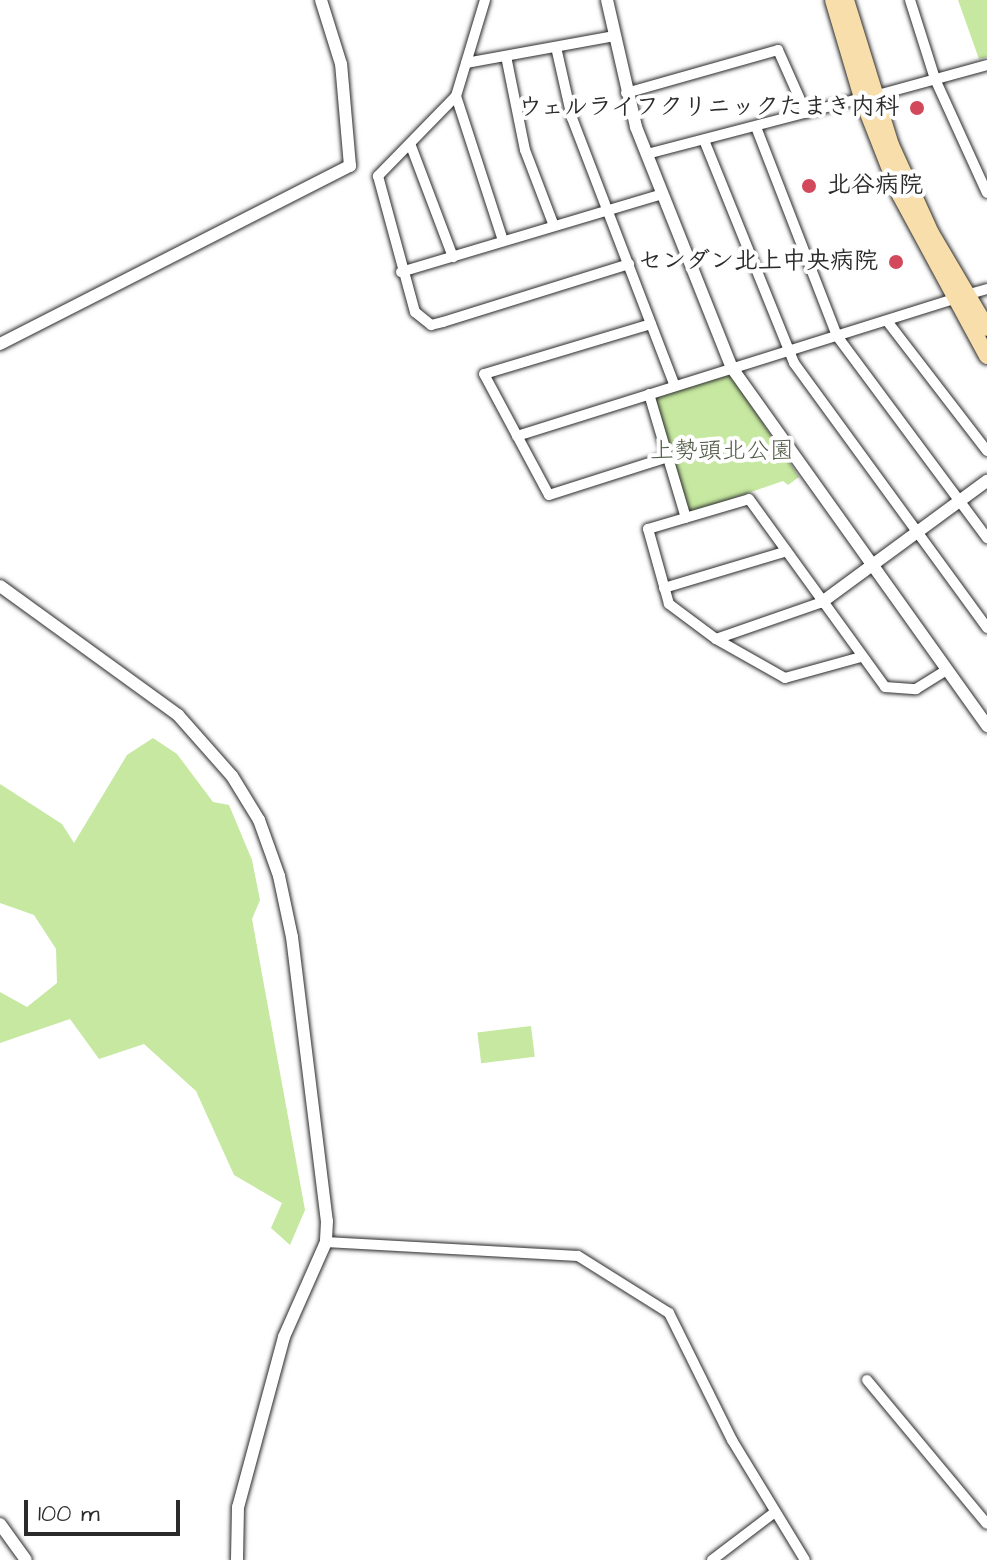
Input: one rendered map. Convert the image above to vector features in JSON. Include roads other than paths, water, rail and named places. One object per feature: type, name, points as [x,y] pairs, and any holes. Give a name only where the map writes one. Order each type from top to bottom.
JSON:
[{"type":"main road","points":[[833,0],[900,195],[960,297],[987,356]]},
{"type":"main road","points":[[846,0],[868,97]]},
{"type":"main road","points":[[960,297],[987,328]]},
{"type":"street","points":[[0,344],[350,166],[341,64],[321,0]]},
{"type":"street","points":[[485,0],[456,96],[411,146],[382,170],[376,183],[411,308],[431,325],[629,264]]},
{"type":"street","points":[[910,0],[935,79],[987,193]]},
{"type":"street","points":[[611,1],[626,93],[732,368],[987,726]]},
{"type":"street","points":[[466,63],[615,36]]},
{"type":"street","points":[[556,47],[572,118],[675,386]]},
{"type":"street","points":[[626,93],[778,50],[806,113]]},
{"type":"street","points":[[506,56],[525,150],[554,226]]},
{"type":"street","points":[[647,154],[987,65]]},
{"type":"street","points":[[456,96],[503,241]]},
{"type":"street","points":[[756,127],[837,336],[987,538]]},
{"type":"street","points":[[704,140],[788,351],[987,628]]},
{"type":"street","points":[[411,146],[453,257]]},
{"type":"street","points":[[401,272],[663,194]]},
{"type":"street","points":[[517,436],[987,289]]},
{"type":"street","points":[[887,321],[987,451]]},
{"type":"street","points":[[651,324],[484,374],[549,495],[668,457]]},
{"type":"street","points":[[649,394],[686,518]]},
{"type":"street","points":[[716,639],[822,602],[987,481]]},
{"type":"street","points":[[861,657],[785,678],[716,639],[677,614],[664,588],[648,529],[749,499],[885,687],[916,689],[947,670]]},
{"type":"street","points":[[664,588],[787,551]]},
{"type":"street","points":[[0,586],[178,715],[232,776],[259,820],[292,937],[326,1242],[284,1337],[238,1507],[237,1560]]},
{"type":"street","points":[[326,1242],[578,1256],[669,1313],[775,1512],[805,1560]]},
{"type":"street","points":[[867,1380],[987,1524]]},
{"type":"street","points":[[712,1560],[775,1512]]},
{"type":"street","points":[[0,1524],[26,1560]]},
{"type":"place","name":"ウェルライフクリニックたまき内科","points":[[917,108]]},
{"type":"place","name":"北谷病院","points":[[809,186]]},
{"type":"place","name":"センダン北上中央病院","points":[[896,262]]},
{"type":"park label","name":"上勢頭北公園","points":[[722,452]]}]
